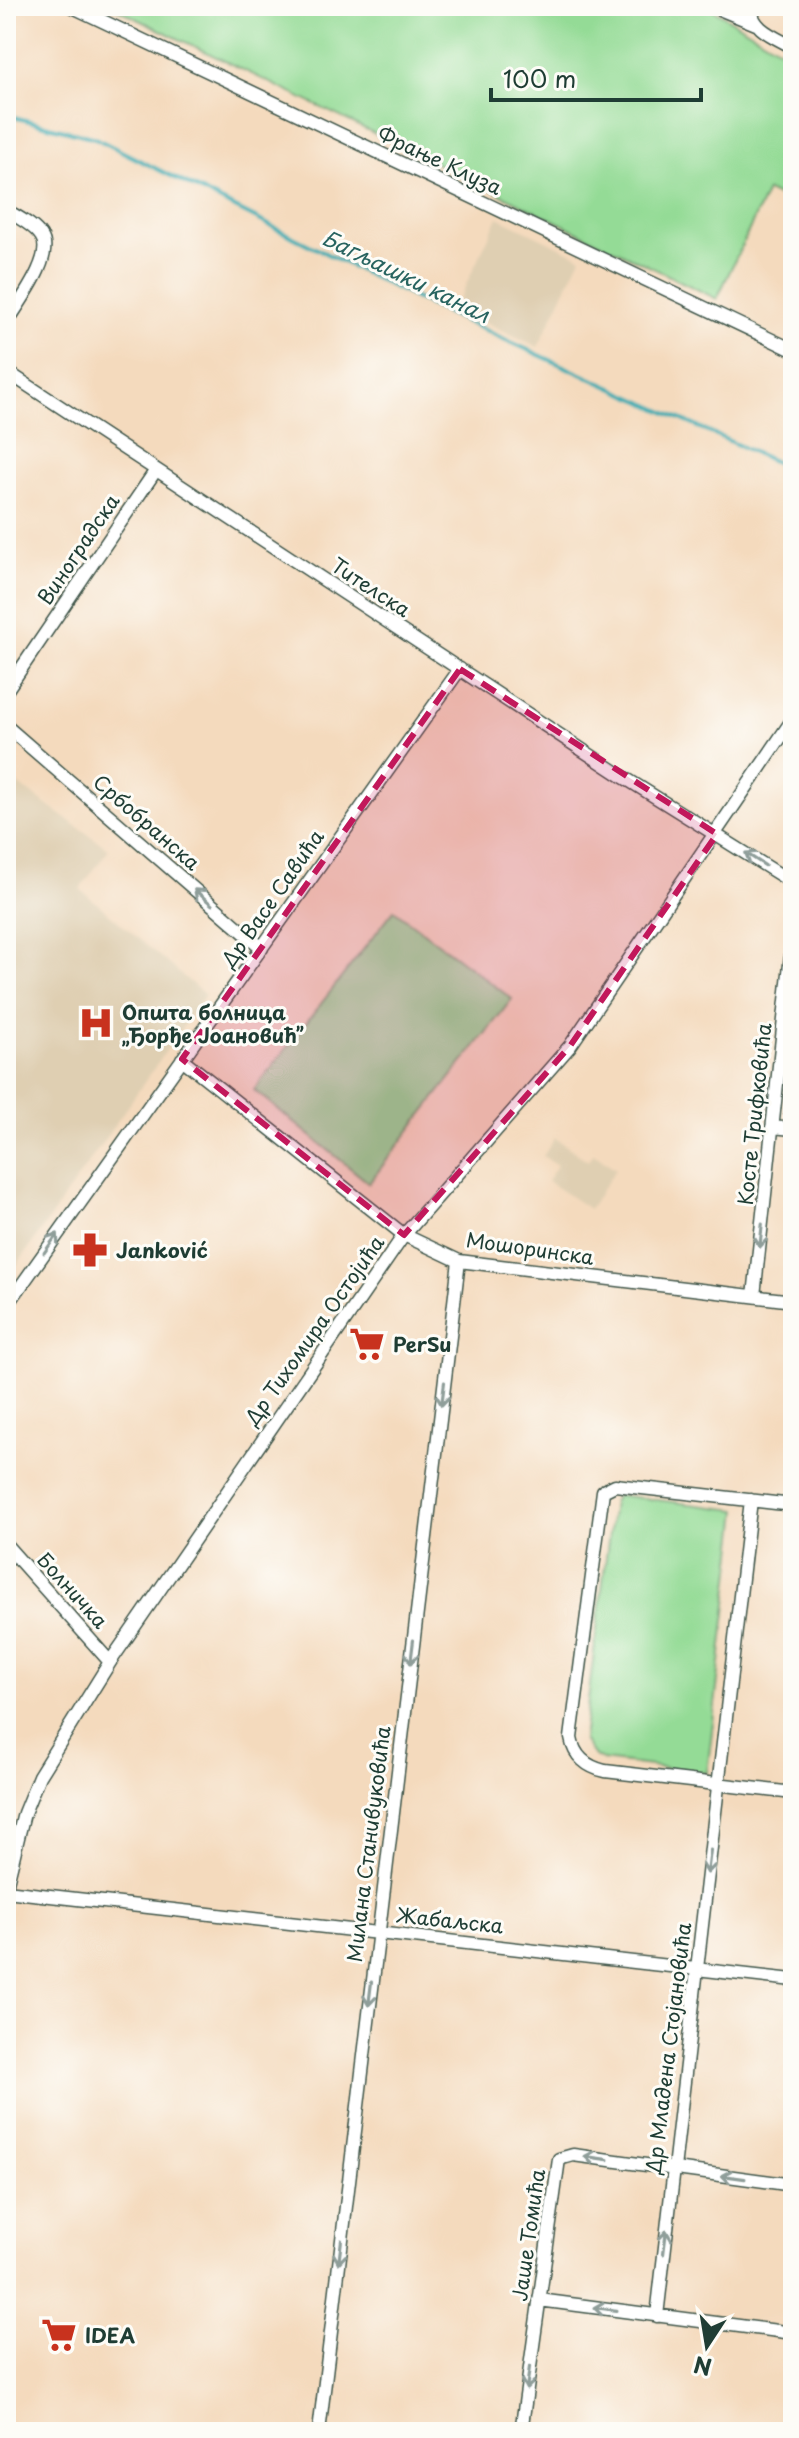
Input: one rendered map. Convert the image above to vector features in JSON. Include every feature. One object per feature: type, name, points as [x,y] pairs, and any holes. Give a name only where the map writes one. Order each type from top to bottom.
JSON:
[{"type":"street","name":"Фрање Клуза","points":[[71,6],[793,350]]},
{"type":"street","points":[[712,6],[756,24],[793,47]]},
{"type":"street","points":[[752,6],[750,14],[756,24]]},
{"type":"street","points":[[6,210],[40,233],[46,244],[46,257],[6,324]]},
{"type":"street","name":"Тителска","points":[[6,371],[793,883]]},
{"type":"street","name":"Виноградска","points":[[6,691],[156,470]]},
{"type":"street","name":"Др Васе Савића","points":[[6,1307],[460,669]]},
{"type":"street","points":[[717,834],[793,719]]},
{"type":"street","name":"Србобранска","points":[[6,726],[262,948]]},
{"type":"street","name":"Др Тихомира Остојића","points":[[6,1889],[24,1813],[39,1776],[110,1662],[404,1235],[570,1046],[717,834]]},
{"type":"street","name":"Косте Трифковића","points":[[754,1296],[793,936]]},
{"type":"street","name":"Мошоринска","points":[[182,1059],[404,1235],[459,1261],[793,1301]]},
{"type":"street","points":[[772,1127],[793,1129]]},
{"type":"street","name":"Милана Станивуковића","points":[[319,2432],[459,1261]]},
{"type":"street","points":[[793,1505],[615,1485],[606,1487],[600,1497],[572,1747],[585,1763],[605,1771],[793,1793]]},
{"type":"street","name":"Др Младена Стојановића","points":[[657,2316],[751,1500]]},
{"type":"street","name":"Болничка","points":[[6,1545],[110,1662]]},
{"type":"street","name":"Жабаљска","points":[[6,1889],[793,1980]]},
{"type":"street","name":"Јаше Томића","points":[[521,2432],[559,2159],[573,2155],[674,2168]]},
{"type":"street","points":[[674,2168],[793,2185]]},
{"type":"street","points":[[539,2300],[793,2333]]},
{"type":"highlighted area","points":[[460,669],[717,834],[570,1046],[404,1235],[182,1059]]},
{"type":"shaded area","points":[[498,217],[581,257],[538,347],[455,308]]},
{"type":"shaded area","name":"Општа болница „Ђорђе Јоановић”","points":[[6,776],[109,849],[80,889],[205,995],[6,1281]]},
{"type":"shaded area","points":[[555,1138],[588,1161],[593,1153],[616,1169],[589,1209],[547,1181],[557,1166],[543,1156]]},
{"type":"green space","points":[[111,6],[707,6],[793,57],[793,204],[767,191],[717,299]]},
{"type":"green space","points":[[394,910],[512,999],[369,1183],[254,1090]]},
{"type":"green space","points":[[617,1495],[738,1510],[707,1773],[602,1760],[594,1756],[583,1740],[613,1502]]},
{"type":"waterway","name":"Багљашки канал","points":[[6,115],[95,138],[431,306],[793,470]]},
{"type":"place","name":"Општа болница „Ђорђе Јоановић”","points":[[96,1023]]},
{"type":"place","name":"Janković","points":[[90,1250]]},
{"type":"place","name":"PerSu","points":[[367,1344]]},
{"type":"place","name":"IDEA","points":[[59,2335]]}]
